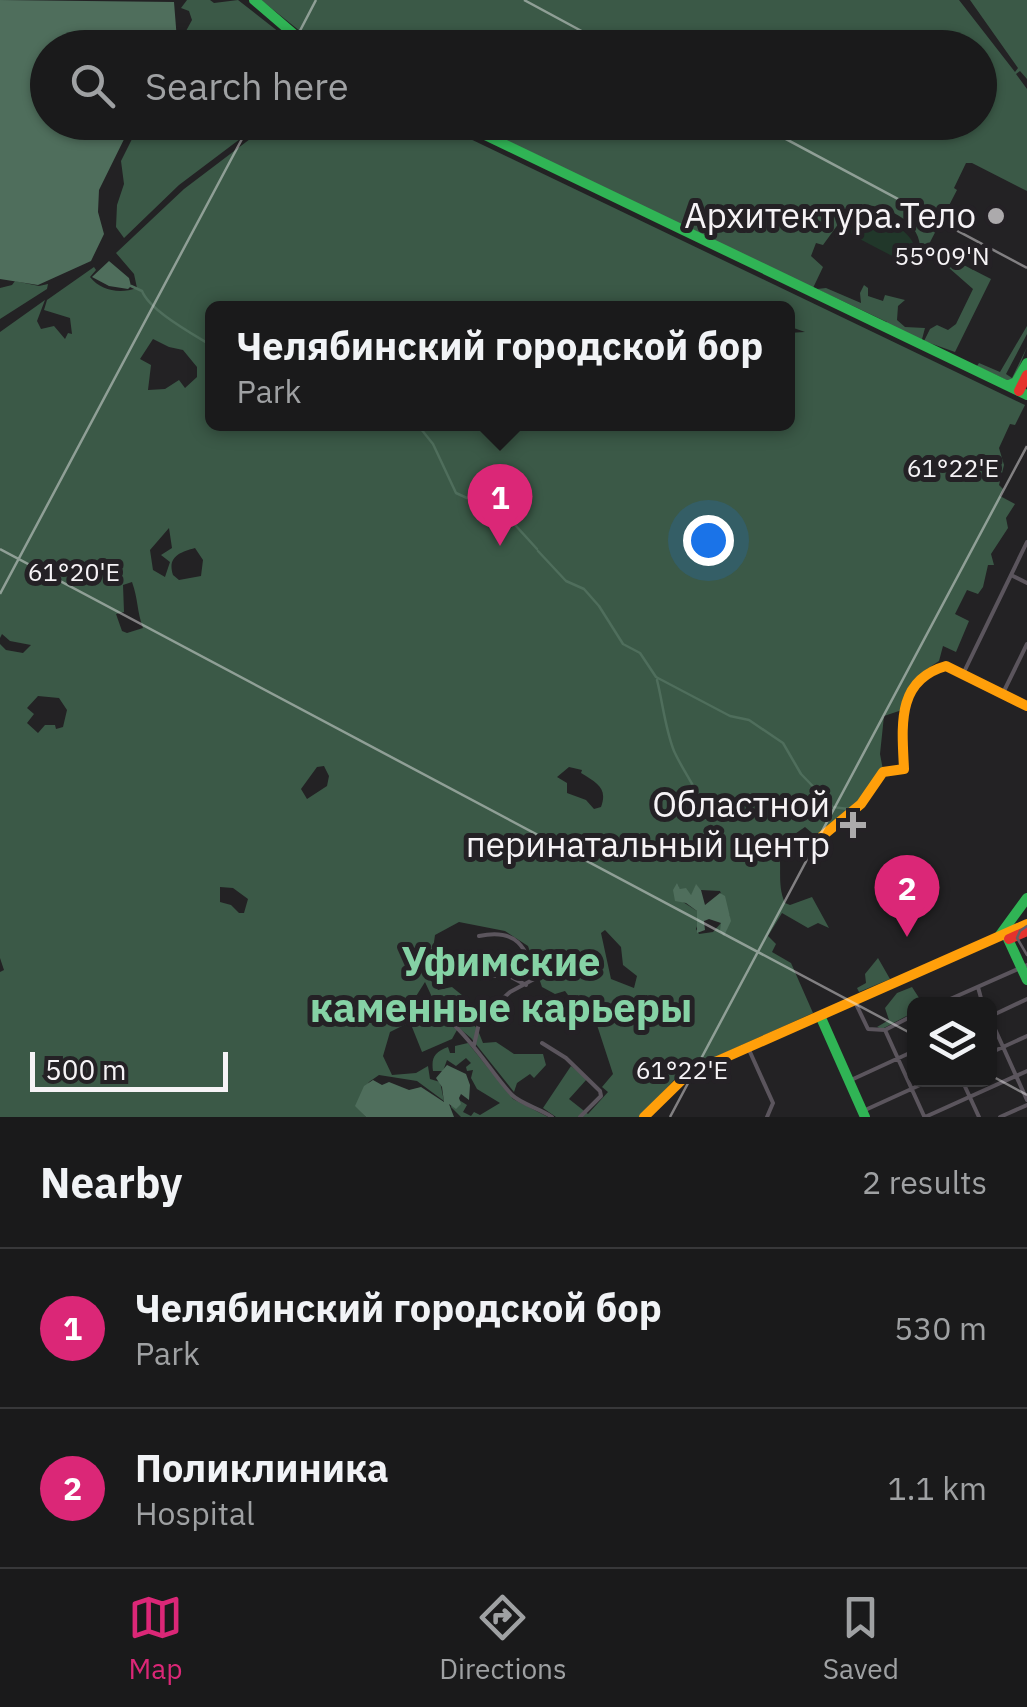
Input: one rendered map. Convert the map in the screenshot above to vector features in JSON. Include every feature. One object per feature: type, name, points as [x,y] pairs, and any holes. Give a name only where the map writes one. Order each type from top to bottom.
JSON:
[{"type":"main road","points":[[254,0],[289,30]]},
{"type":"main road","points":[[495,140],[1022,395]]},
{"type":"main road","points":[[921,346],[950,365],[1022,395]]},
{"type":"main road","points":[[1005,385],[1016,382],[1027,363]]},
{"type":"main road","points":[[1022,395],[1027,375]]},
{"type":"main road","points":[[820,838],[861,804],[883,772],[904,769],[902,722],[911,690],[928,670],[946,666],[1027,706]]},
{"type":"main road","points":[[1005,936],[1027,898]]},
{"type":"main road","points":[[654,1117],[694,1076],[1005,936],[1027,906]]},
{"type":"main road","points":[[644,1117],[688,1074],[1027,928]]},
{"type":"main road","points":[[1005,936],[1025,971]]},
{"type":"main road","points":[[821,1017],[864,1114]]},
{"type":"street","points":[[963,674],[1027,542]]},
{"type":"street","points":[[1011,576],[1027,584]]},
{"type":"street","points":[[1003,695],[1027,644]]},
{"type":"street","points":[[474,1046],[480,1019],[510,992],[536,978],[522,945],[502,933],[479,936]]},
{"type":"street","points":[[440,957],[465,973],[511,977],[526,985]]},
{"type":"street","points":[[956,997],[1025,971]]},
{"type":"street","points":[[978,988],[981,997]]},
{"type":"street","points":[[997,1014],[1027,999]]},
{"type":"street","points":[[402,1004],[430,1008],[474,1046],[514,1098],[552,1117]]},
{"type":"street","points":[[856,1004],[868,1028],[885,1030],[907,1019]]},
{"type":"street","points":[[885,1030],[924,1117],[1027,1071]]},
{"type":"street","points":[[997,1034],[1027,1103],[1000,1117]]},
{"type":"street","points":[[997,1049],[1027,1036]]},
{"type":"street","points":[[542,1043],[578,1068],[600,1090],[596,1103],[580,1117]]},
{"type":"street","points":[[750,1052],[773,1103],[767,1117]]},
{"type":"street","points":[[849,1080],[907,1054]]},
{"type":"street","points":[[864,1114],[915,1087]]},
{"type":"street","points":[[965,1087],[979,1117]]},
{"type":"shaded area","points":[[0,0],[174,2],[176,30],[30,30],[30,140],[124,140],[99,190],[98,212],[104,234],[91,261],[38,285],[0,279]]},
{"type":"shaded area","points":[[187,0],[238,0],[276,30],[187,30],[192,20],[189,11],[181,8]]},
{"type":"shaded area","points":[[261,0],[959,0],[982,30],[299,30]]},
{"type":"shaded area","points":[[970,0],[1027,0],[1027,79],[1020,71],[1016,74],[1027,89],[1027,191],[966,163],[954,188],[957,190],[927,248],[920,246],[912,227],[895,213],[852,205],[823,245],[816,243],[811,256],[823,267],[813,288],[505,140],[997,140],[997,49],[1015,72],[1018,68],[997,38],[997,30],[991,30]]},
{"type":"shaded area","points":[[131,140],[239,140],[179,185],[124,238],[116,227],[117,205],[124,184],[121,161]]},
{"type":"shaded area","points":[[249,140],[472,140],[1025,405],[1015,425],[1010,424],[999,448],[1004,465],[1000,496],[1015,504],[1006,518],[1008,528],[991,554],[994,565],[988,565],[983,587],[978,594],[967,590],[955,614],[969,621],[956,652],[943,646],[939,661],[927,669],[902,710],[884,716],[880,754],[883,770],[859,803],[818,838],[805,827],[779,850],[785,903],[790,905],[812,897],[829,928],[818,923],[808,928],[782,913],[768,936],[776,944],[772,952],[791,963],[813,1013],[691,1068],[674,1080],[640,1117],[556,1117],[543,1108],[571,1066],[587,1079],[569,1099],[588,1114],[608,1092],[602,1087],[613,1074],[596,1022],[586,1023],[588,1008],[580,1011],[565,991],[555,994],[542,987],[528,946],[505,931],[459,922],[435,935],[429,978],[438,990],[452,987],[468,1000],[460,1015],[477,1028],[483,1043],[496,1042],[514,1054],[543,1054],[546,1065],[534,1078],[530,1074],[517,1083],[514,1092],[471,1038],[430,1004],[425,982],[413,1001],[401,998],[394,1013],[408,1015],[408,1023],[390,1032],[383,1056],[392,1075],[416,1073],[428,1066],[430,1079],[440,1082],[444,1101],[417,1081],[379,1075],[369,1082],[356,1106],[366,1117],[0,1117],[0,972],[4,970],[0,958],[0,644],[6,650],[23,653],[31,645],[10,641],[2,634],[0,638],[0,332],[45,300],[37,321],[41,329],[54,326],[65,339],[68,333],[72,334],[70,318],[44,310],[47,300],[94,267],[90,277],[105,288],[137,288],[134,274],[116,253],[184,189]],"holes":[[[153,339],[183,350],[197,367],[197,377],[185,388],[179,380],[165,389],[148,390],[151,365],[140,359]],[[169,528],[172,548],[161,555],[170,562],[165,577],[153,570],[150,550]],[[195,548],[203,560],[201,576],[179,580],[173,575],[173,560]],[[132,582],[143,628],[122,631],[116,614],[124,612],[123,585]],[[38,696],[59,698],[67,710],[63,727],[45,725],[38,733],[27,723],[34,714],[27,708]],[[324,766],[329,776],[327,786],[307,799],[301,789],[317,767]],[[569,767],[582,770],[602,791],[601,807],[594,809],[586,800],[567,793],[567,783],[557,777]],[[677,883],[680,890],[691,896],[696,885],[701,890],[720,891],[730,917],[726,931],[721,923],[713,932],[699,934],[697,911],[683,902]],[[220,887],[233,888],[248,899],[244,913],[220,902]],[[605,930],[621,947],[623,965],[637,976],[634,988],[611,979],[601,933]]]},
{"type":"shaded area","points":[[855,211],[870,213],[896,226],[913,243],[911,252],[896,258],[852,235],[847,223]]},
{"type":"shaded area","points":[[941,245],[950,249],[952,259],[991,279],[955,352],[924,341],[937,325],[948,330],[956,324],[973,289],[932,253]]},
{"type":"shaded area","points":[[109,261],[129,278],[128,289],[109,286],[92,277]]},
{"type":"shaded area","points":[[15,281],[48,284],[47,289],[0,319],[0,288]]},
{"type":"shaded area","points":[[864,285],[868,296],[883,301],[885,295],[905,300],[898,306],[897,320],[905,327],[925,328],[921,343],[817,289],[826,288],[861,303]]},
{"type":"shaded area","points":[[1027,326],[1027,334],[1006,374],[1012,378],[1027,347],[1013,383],[977,366],[979,363],[1000,372]]},
{"type":"shaded area","points":[[677,883],[691,895],[696,884],[705,905],[720,893],[725,896],[731,921],[724,936],[721,923],[709,919],[704,921],[705,930],[697,933],[697,911],[675,901],[673,890]]},
{"type":"shaded area","points":[[878,958],[890,979],[859,992],[857,988],[866,983],[865,974]]},
{"type":"shaded area","points":[[912,987],[918,997],[907,997],[907,1016],[882,1029],[877,1027],[889,1020],[885,1008],[897,993]]},
{"type":"shaded area","points":[[430,1009],[457,1030],[452,1039],[422,1052],[412,1027],[424,1019],[430,1024]]},
{"type":"shaded area","points":[[468,1043],[513,1099],[548,1117],[461,1117],[451,1107],[459,1100],[467,1105],[463,1112],[471,1116],[500,1103],[477,1089],[471,1078],[473,1070],[467,1071],[471,1063],[466,1058],[456,1066],[447,1060],[443,1071],[433,1071],[437,1053],[448,1047],[450,1053],[455,1053],[455,1046]]},
{"type":"shaded area","points":[[447,1065],[466,1074],[470,1085],[469,1100],[461,1094],[461,1104],[456,1109],[449,1104],[454,1117],[366,1117],[355,1106],[364,1086],[373,1080],[409,1090],[421,1087],[444,1102],[436,1078]]},
{"type":"waterway","points":[[131,286],[142,291],[163,314],[205,342]]},
{"type":"waterway","points":[[423,431],[456,493],[467,498]]},
{"type":"waterway","points":[[470,500],[507,516],[537,549]]},
{"type":"waterway","points":[[538,551],[566,581],[584,589],[623,644],[640,653],[656,677],[730,716],[749,720],[783,743],[801,774],[833,807],[848,809]]},
{"type":"waterway","points":[[657,680],[674,751],[704,808]]},
{"type":"tram line","points":[[1027,926],[1017,938],[1027,955]]},
{"type":"traffic: fast","points":[[254,0],[289,30]]},
{"type":"traffic: fast","points":[[496,140],[1027,395]]},
{"type":"traffic: fast","points":[[1009,385],[1016,382],[1027,363]]},
{"type":"traffic: fast","points":[[1000,935],[1027,898]]},
{"type":"traffic: fast","points":[[1008,939],[1027,980]]},
{"type":"traffic: fast","points":[[822,1020],[865,1117]]},
{"type":"traffic: slow","points":[[820,838],[861,804],[883,772],[904,769],[906,707],[910,693],[930,673],[946,666],[1027,706]]},
{"type":"traffic: slow","points":[[644,1117],[688,1074],[1027,924]]},
{"type":"traffic: jam","points":[[1019,391],[1027,375]]},
{"type":"traffic: jam","points":[[1009,939],[1027,931]]},
{"type":"place","name":"Архитектура.Тело","points":[[996,216]]},
{"type":"place","name":"Челябинский городской бор","points":[[500,546]]},
{"type":"place","name":"Областной перинатальный центр","points":[[853,825]]},
{"type":"place","name":"Поликлиника","points":[[907,937]]},
{"type":"district","name":"Уфимские каменные карьеры","points":[[501,985]]}]
